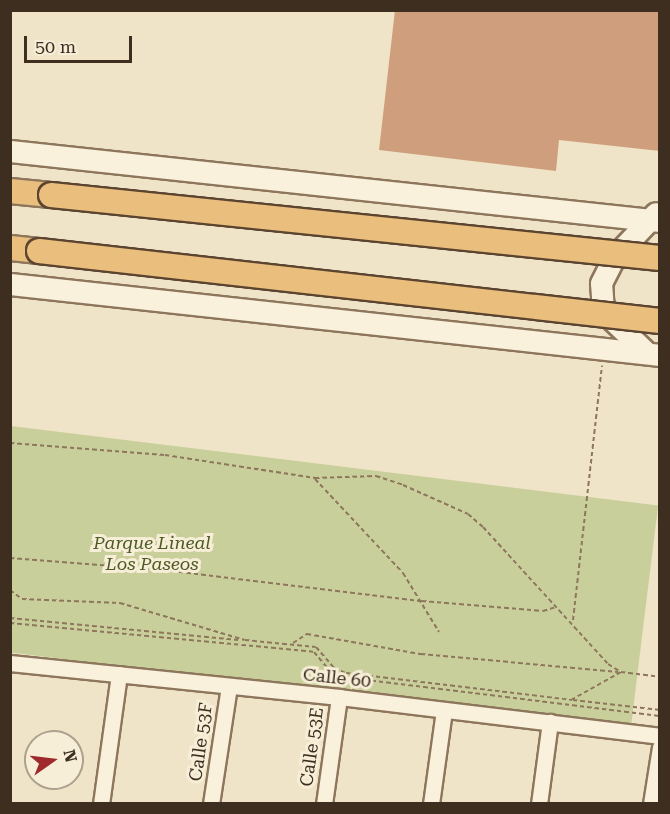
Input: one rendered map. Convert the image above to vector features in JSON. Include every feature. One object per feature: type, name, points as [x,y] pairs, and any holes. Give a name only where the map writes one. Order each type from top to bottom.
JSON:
[{"type":"highway","points":[[10,190],[660,258]]},
{"type":"highway","points":[[10,248],[660,321]]},
{"type":"main road","points":[[10,151],[656,217]]},
{"type":"main road","points":[[653,354],[603,311],[601,283],[615,256],[656,217]]},
{"type":"main road","points":[[10,284],[653,354]]},
{"type":"street","points":[[10,668],[11,663]]},
{"type":"street","name":"Calle 60","points":[[11,663],[339,697],[660,736]]},
{"type":"street","points":[[101,804],[119,674]]},
{"type":"street","name":"Calle 53F","points":[[211,804],[229,686]]},
{"type":"street","name":"Calle 53E","points":[[324,804],[339,697]]},
{"type":"street","points":[[431,804],[444,710]]},
{"type":"street","points":[[539,804],[550,722]]},
{"type":"street","points":[[651,804],[660,747]]},
{"type":"path","points":[[573,621],[604,348]]},
{"type":"path","points":[[10,443],[165,455],[315,478],[376,476],[468,514],[556,607],[573,621],[608,664],[621,672]]},
{"type":"path","points":[[315,478],[403,573],[440,632]]},
{"type":"path","points":[[10,558],[164,570],[422,601],[543,611],[556,607]]},
{"type":"path","points":[[10,590],[22,598],[120,603],[245,640]]},
{"type":"path","points":[[10,618],[316,646],[334,668],[346,673],[660,710]]},
{"type":"path","points":[[10,623],[314,652],[334,676],[660,716]]},
{"type":"path","points":[[291,645],[307,634],[422,654],[660,677]]},
{"type":"path","points":[[571,700],[621,672]]},
{"type":"green space","name":"Parque Lineal Los Paseos","points":[[11,426],[658,505],[631,729],[10,653]]},
{"type":"building","points":[[395,10],[660,10],[660,151],[559,140],[556,171],[379,150]]}]
